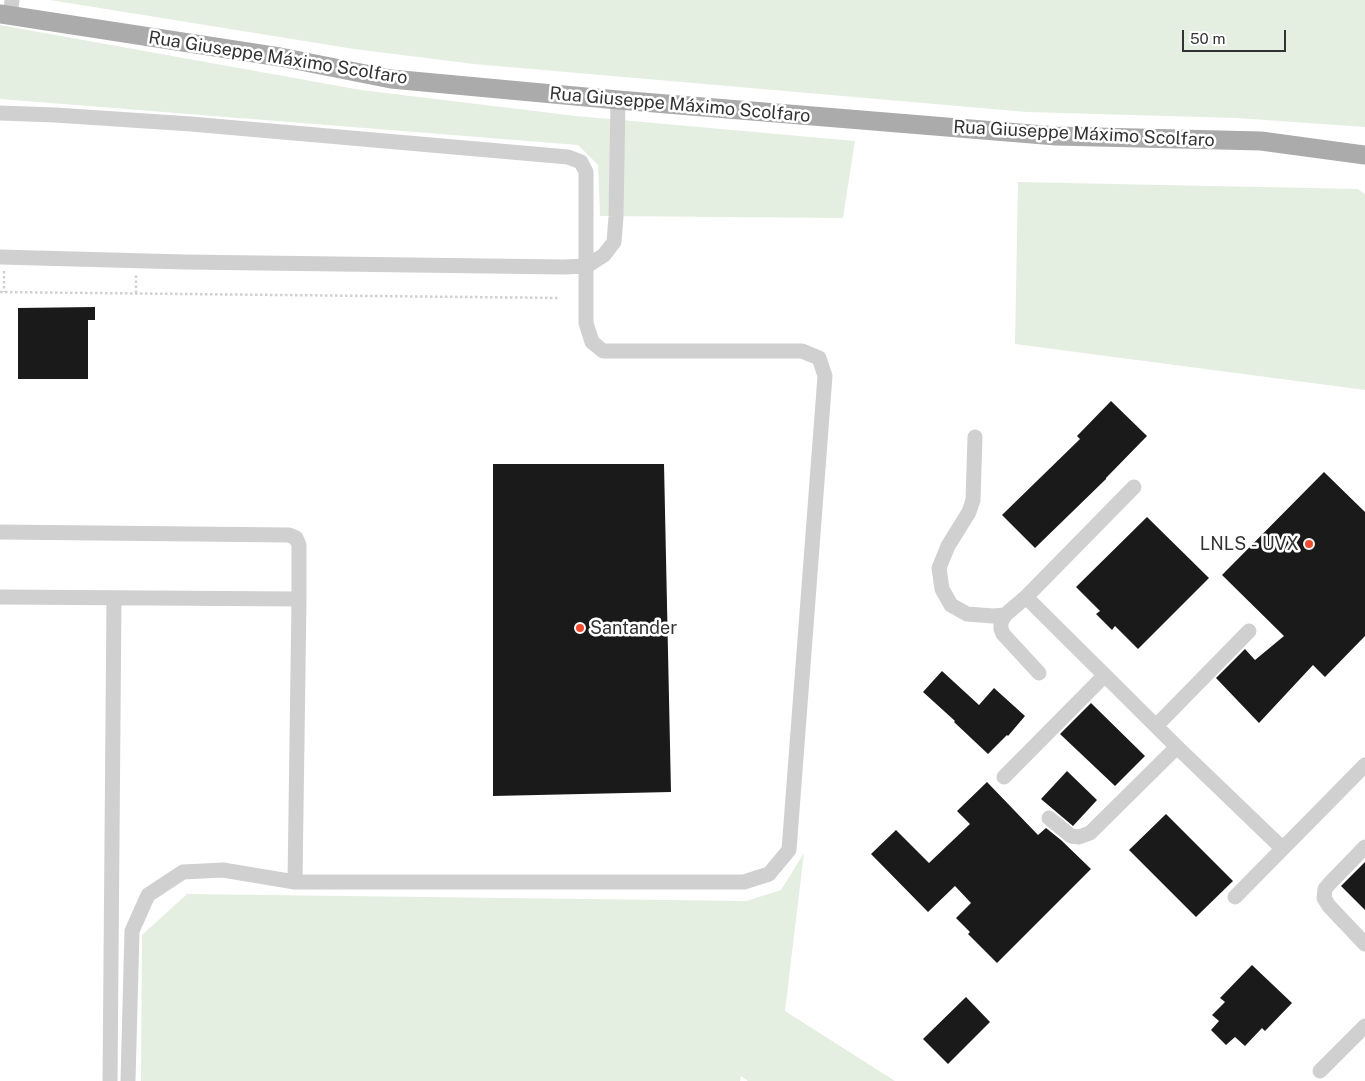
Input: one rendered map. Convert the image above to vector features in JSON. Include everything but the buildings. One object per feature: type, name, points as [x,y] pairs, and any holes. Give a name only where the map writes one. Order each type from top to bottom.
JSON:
[{"type":"main road","name":"Rua Giuseppe Máximo Scolfaro","points":[[7,10],[280,57],[390,79],[1056,136],[1261,141],[1365,155]]},
{"type":"lane","points":[[2,257],[587,266],[604,255],[614,242],[618,100]]},
{"type":"lane","points":[[0,113],[190,124],[568,157],[580,162],[586,172],[586,323],[592,342],[603,351],[802,351],[819,358],[825,376],[789,850],[769,874],[744,882],[295,882],[223,870],[183,872],[148,895],[132,931],[128,1081]]},
{"type":"lane","points":[[975,437],[973,500],[969,512],[948,546],[939,568],[942,589],[951,605],[967,614],[1005,615]]},
{"type":"lane","points":[[1039,673],[1003,634],[1001,622],[1005,615],[1026,597],[1134,487]]},
{"type":"lane","points":[[0,532],[289,535],[296,538],[299,545],[299,599],[295,882]]},
{"type":"lane","points":[[0,597],[299,599]]},
{"type":"lane","points":[[1026,597],[1282,848]]},
{"type":"lane","points":[[110,1081],[114,598]]},
{"type":"lane","points":[[1156,726],[1249,631]]},
{"type":"lane","points":[[1004,777],[1104,675]]},
{"type":"lane","points":[[1049,818],[1071,836],[1079,837],[1090,833],[1177,747]]},
{"type":"lane","points":[[1235,897],[1365,765]]},
{"type":"lane","points":[[1365,846],[1325,889],[1324,898],[1329,906],[1365,944]]},
{"type":"lane","points":[[1320,1071],[1365,1026]]},
{"type":"path","points":[[2,257],[2,292],[560,298]]},
{"type":"path","points":[[136,260],[136,294]]},
{"type":"green space","points":[[50,0],[1365,0],[1365,127],[1236,118],[1027,112],[474,64],[354,49]]},
{"type":"green space","points":[[0,25],[361,90],[576,116],[855,141],[843,218],[600,216],[598,165],[578,145],[0,99]]},
{"type":"green space","points":[[1018,182],[1358,189],[1365,194],[1365,390],[1015,344]]},
{"type":"green space","points":[[804,853],[785,1011],[895,1081],[748,1081],[741,1076],[740,1081],[141,1081],[142,935],[187,894],[746,901],[781,890]]},
{"type":"place","name":"LNLS - UVX","points":[[1309,544]]},
{"type":"place","name":"Santander","points":[[580,628]]}]
